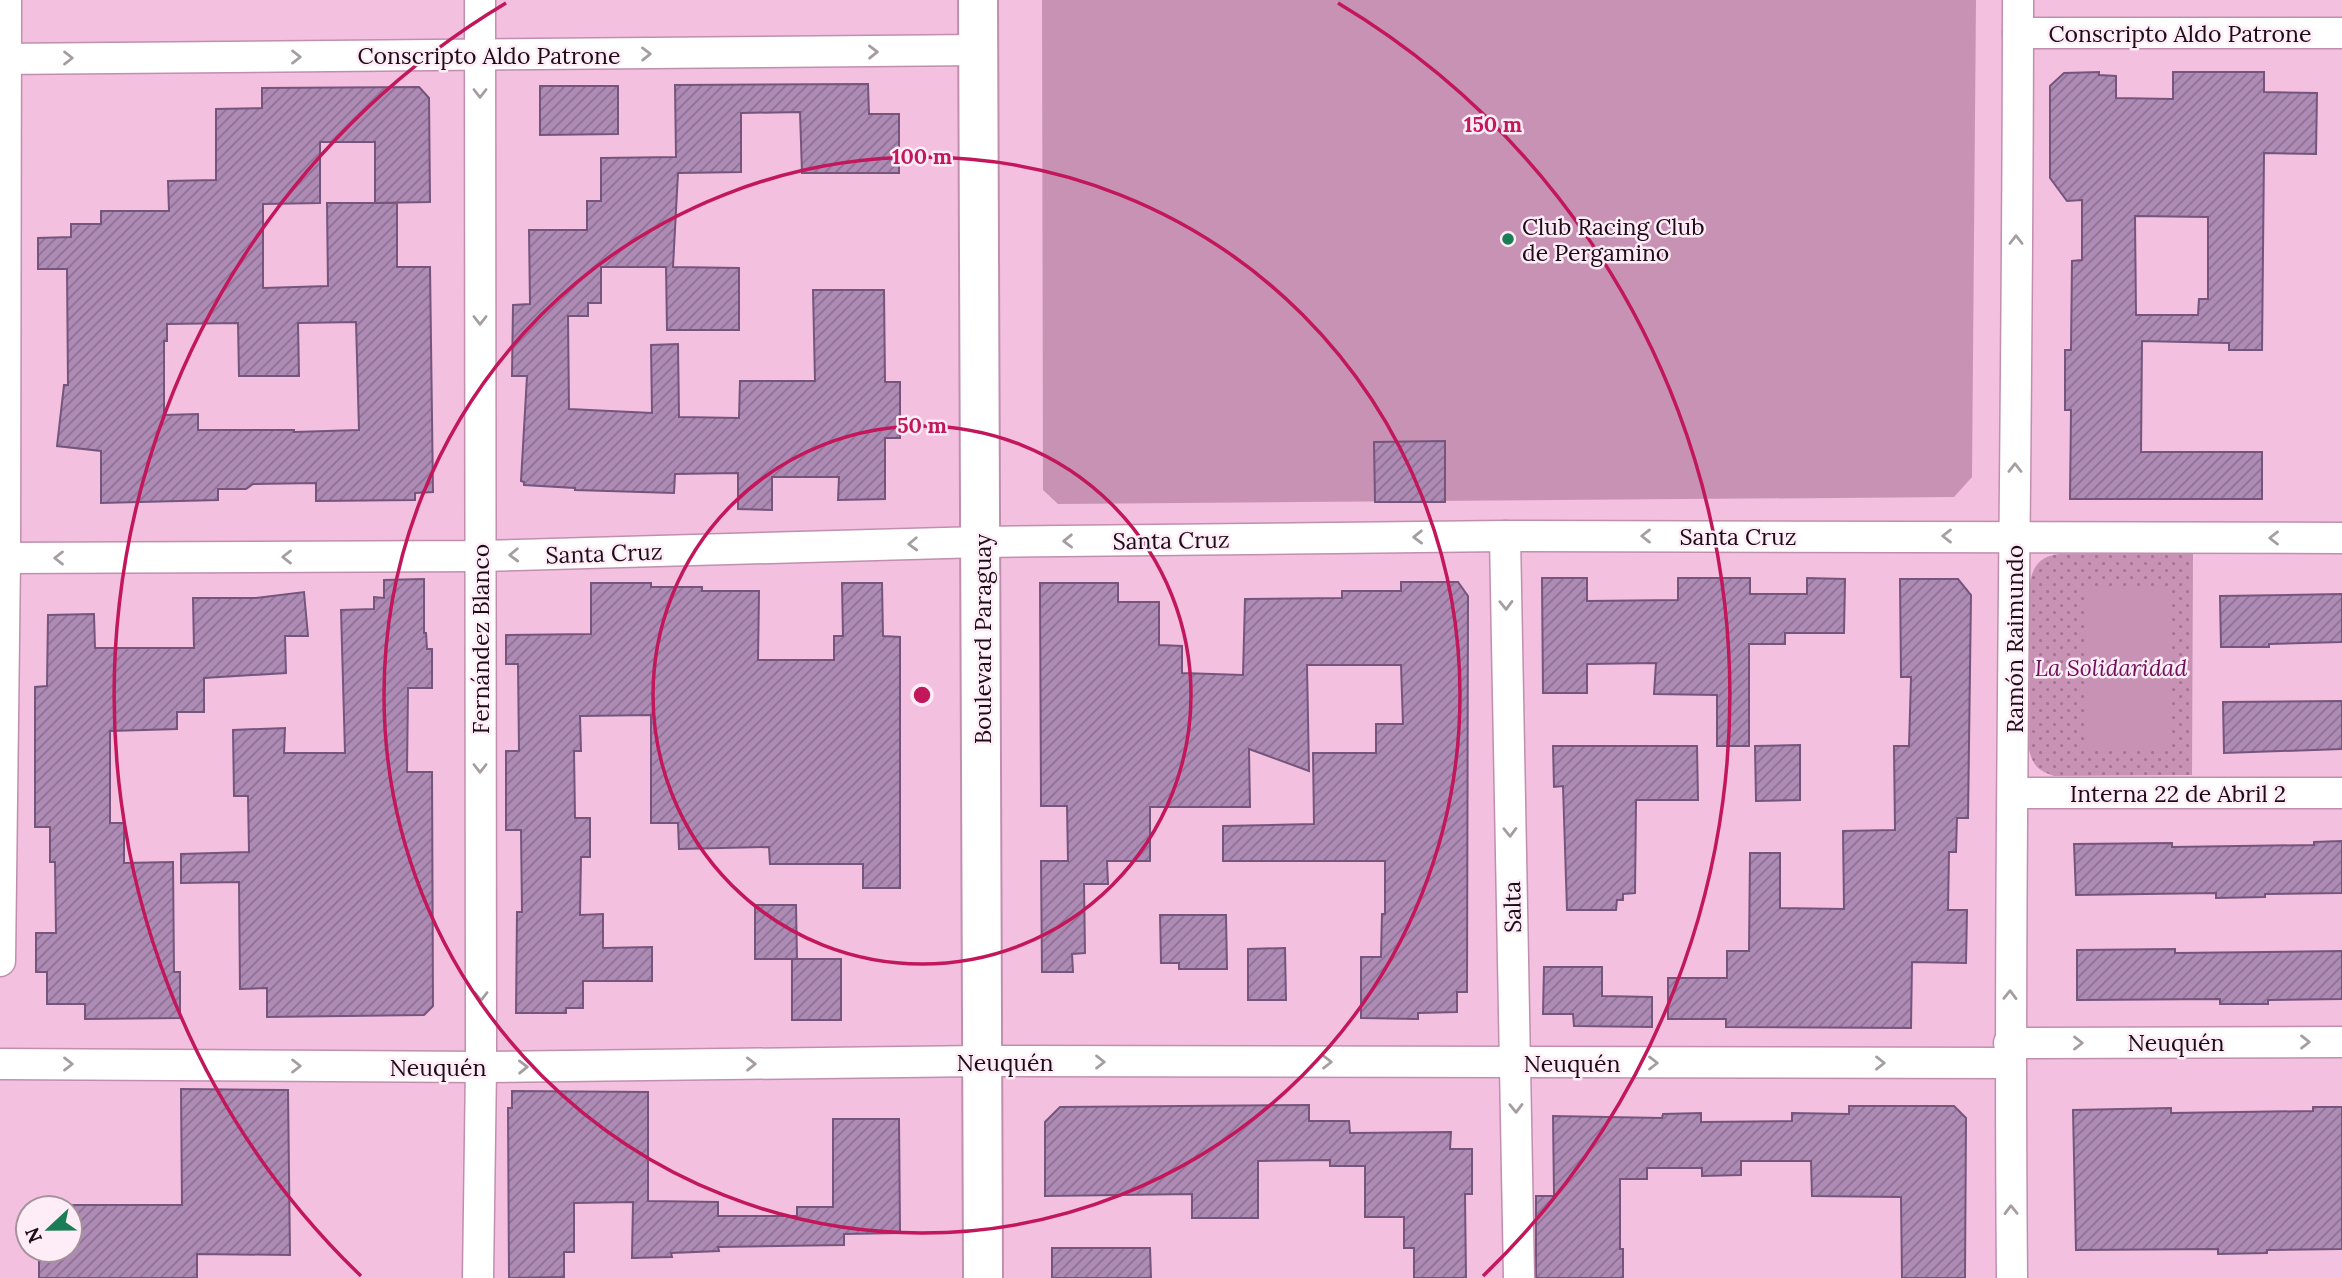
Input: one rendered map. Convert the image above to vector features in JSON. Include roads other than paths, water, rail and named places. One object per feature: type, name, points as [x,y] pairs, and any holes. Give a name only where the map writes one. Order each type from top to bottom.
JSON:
[{"type":"main road","name":"Boulevard Paraguay","points":[[978,0],[983,1278]]},
{"type":"street","points":[[0,961],[3,59],[6,0]]},
{"type":"street","name":"Fernández Blanco","points":[[478,1278],[481,1067],[480,0]]},
{"type":"street","name":"Ramón Raimundo","points":[[2012,1278],[2009,1053],[2018,0]]},
{"type":"street","name":"Conscripto Aldo Patrone","points":[[2018,33],[2342,33]]},
{"type":"street","name":"Conscripto Aldo Patrone","points":[[3,59],[979,50]]},
{"type":"street","name":"Santa Cruz","points":[[2,558],[480,556],[982,541],[1505,536],[2342,538]]},
{"type":"street","name":"Salta","points":[[1505,536],[1518,1278]]},
{"type":"street","name":"Interna 22 de Abril 2","points":[[2013,793],[2342,793]]},
{"type":"street","name":"Neuquén","points":[[0,1064],[481,1067],[982,1061],[1515,1062],[2009,1053],[2342,1042]]},
{"type":"place","name":"Club Racing Club de Pergamino","points":[[1508,239]]},
{"type":"park label","name":"La Solidaridad","points":[[2111,667]]}]
